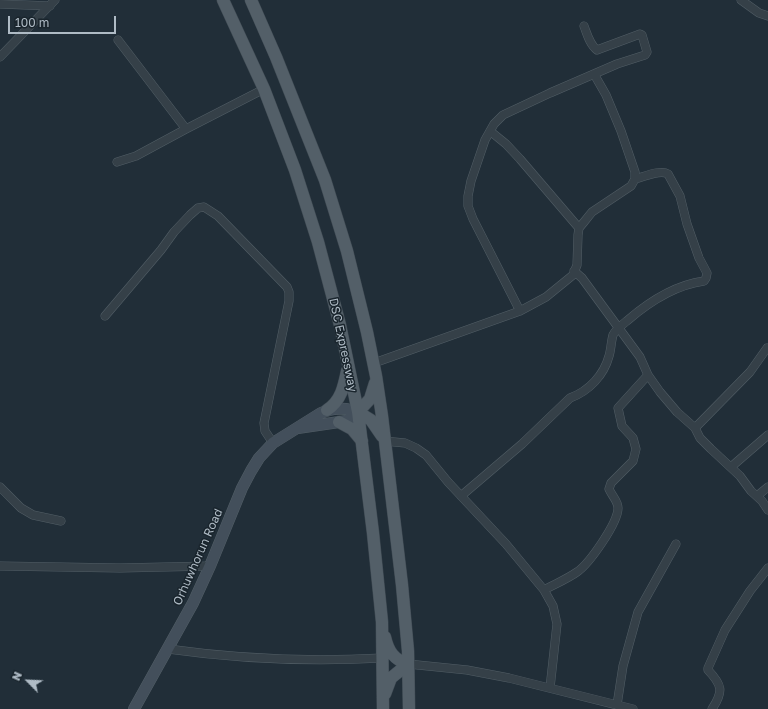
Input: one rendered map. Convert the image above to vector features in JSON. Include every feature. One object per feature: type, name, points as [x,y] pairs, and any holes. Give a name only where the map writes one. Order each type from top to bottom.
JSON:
[{"type":"main road","name":"DSC Expressway","points":[[223,0],[264,89],[295,170],[318,242],[340,325],[358,412],[373,532],[382,622],[383,704]]},
{"type":"main road","name":"DSC Expressway","points":[[251,0],[276,56],[325,180],[366,325],[376,376],[402,585],[408,664],[409,709]]},
{"type":"main road","points":[[327,410],[337,402],[340,396],[345,383],[348,366]]},
{"type":"main road","points":[[376,376],[373,393],[370,399],[358,412],[371,420],[381,433],[384,441]]},
{"type":"main road","points":[[339,422],[352,429],[362,442]]},
{"type":"main road","points":[[382,622],[386,644],[389,651],[396,660],[408,664]]},
{"type":"main road","points":[[383,704],[388,684],[392,678],[408,664]]},
{"type":"street","points":[[741,0],[759,13],[768,16]]},
{"type":"street","points":[[0,4],[52,3]]},
{"type":"street","points":[[0,57],[52,3]]},
{"type":"street","points":[[520,311],[473,219],[468,206],[470,181],[479,154],[490,131],[494,124],[503,115],[594,74],[645,55],[647,51],[642,35],[640,34],[598,51],[594,49],[584,26]]},
{"type":"street","points":[[118,40],[186,129]]},
{"type":"street","points":[[374,363],[520,311],[546,297],[573,275],[577,265],[578,235],[580,228],[592,212],[631,186],[635,179],[635,172],[621,131],[606,95],[594,74]]},
{"type":"street","points":[[117,162],[136,156],[264,89]]},
{"type":"street","points":[[490,131],[506,144],[580,228]]},
{"type":"street","points":[[461,496],[522,444],[570,398],[577,395],[592,384],[605,369],[613,335],[619,327],[641,308],[657,298],[676,288],[704,280],[706,278],[707,273],[699,258],[687,224],[680,196],[668,174],[665,172],[635,179]]},
{"type":"street","points":[[105,316],[190,214],[198,208],[204,207],[218,216],[287,287],[289,292],[264,423],[265,431],[273,443]]},
{"type":"street","points":[[574,271],[582,278],[619,327],[640,357],[648,375],[677,412],[695,428],[700,438],[731,467],[768,510]]},
{"type":"street","points":[[695,428],[750,372],[767,348]]},
{"type":"street","points":[[544,590],[577,572],[587,563],[616,519],[618,510],[617,503],[609,489],[611,483],[633,461],[636,449],[633,438],[622,426],[618,408],[648,375]]},
{"type":"street","points":[[298,428],[339,422],[352,418],[358,412],[352,409],[327,410]]},
{"type":"street","name":"Orhuwhorun Road","points":[[134,709],[193,603],[242,488],[259,458],[273,443],[313,417],[327,410]]},
{"type":"street","points":[[731,467],[768,435]]},
{"type":"street","points":[[384,441],[405,443],[426,455],[461,496],[506,544],[544,590],[553,606],[557,624],[550,688]]},
{"type":"street","points":[[0,487],[21,508],[33,515],[61,521]]},
{"type":"street","points":[[757,496],[768,487]]},
{"type":"street","points":[[617,705],[622,666],[638,612],[676,544]]},
{"type":"street","points":[[0,566],[120,568],[210,566]]},
{"type":"street","points":[[712,709],[717,702],[720,693],[719,684],[708,668],[725,630],[750,591],[768,568]]},
{"type":"street","points":[[168,649],[215,655],[276,660],[382,658]]},
{"type":"street","points":[[408,664],[467,670],[509,678],[633,709]]},
{"type":"street","points":[[598,709],[601,700]]}]
